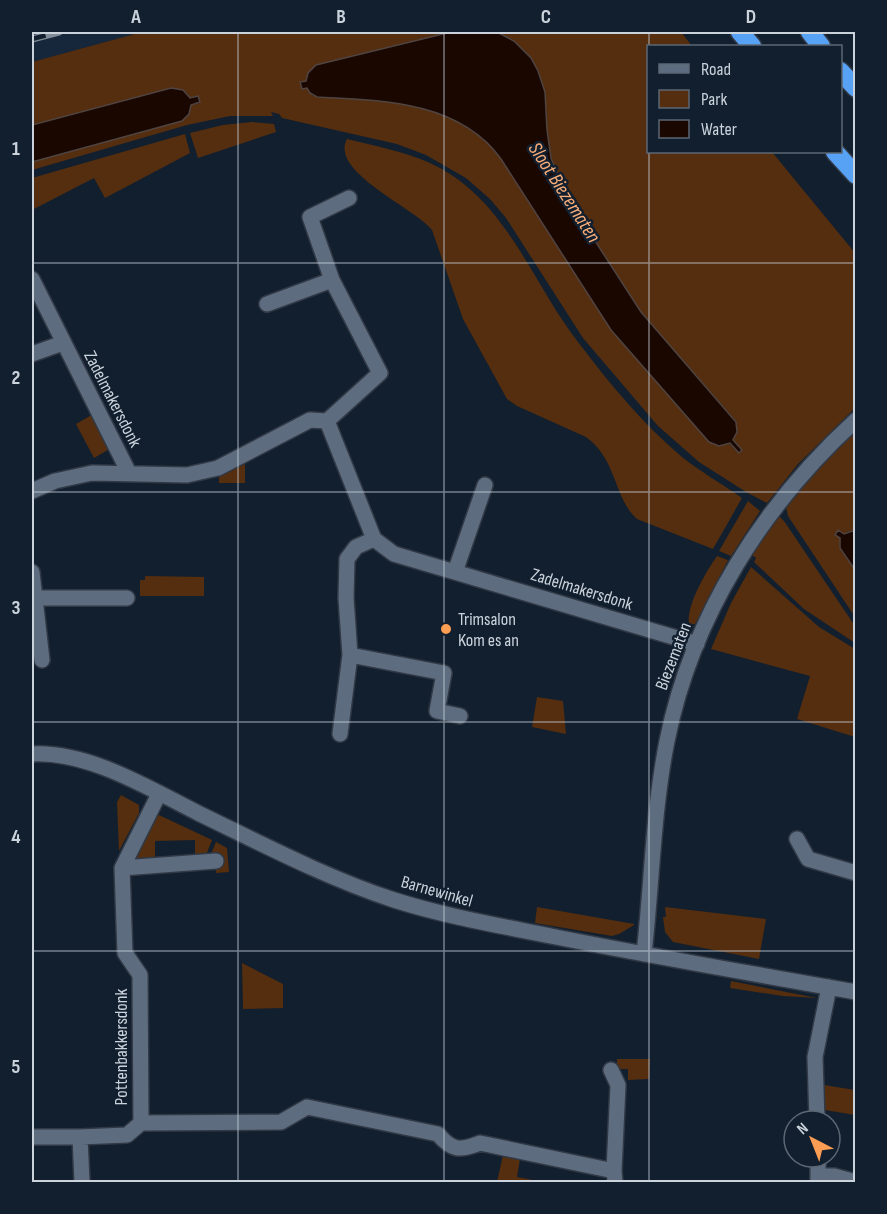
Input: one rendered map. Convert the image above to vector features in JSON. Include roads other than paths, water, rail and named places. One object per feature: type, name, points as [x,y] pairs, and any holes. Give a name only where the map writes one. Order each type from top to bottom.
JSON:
[{"type":"highway","points":[[740,32],[751,45]]},
{"type":"highway","points":[[810,32],[820,45]]},
{"type":"highway","points":[[842,73],[855,88]]},
{"type":"highway","points":[[836,153],[855,175]]},
{"type":"street","points":[[340,734],[350,655],[346,598],[347,559],[356,547],[374,539],[327,421],[380,373],[332,280],[310,217],[350,198]]},
{"type":"street","name":"Zadelmakersdonk","points":[[32,279],[129,473]]},
{"type":"street","points":[[267,304],[332,280]]},
{"type":"street","name":"Zadelmakersdonk","points":[[32,354],[63,343]]},
{"type":"street","name":"Zadelmakersdonk","points":[[32,491],[55,481],[92,472],[187,475],[218,468],[310,420],[327,421]]},
{"type":"street","name":"Biezematen","points":[[644,954],[656,813],[663,760],[674,711],[697,644],[726,583],[761,524],[805,469],[855,420]]},
{"type":"street","points":[[455,572],[485,485]]},
{"type":"street","name":"Zadelmakersdonk","points":[[374,539],[394,554],[697,644]]},
{"type":"street","points":[[32,572],[42,660]]},
{"type":"street","points":[[36,598],[127,598]]},
{"type":"street","points":[[350,655],[444,673],[437,711],[459,716]]},
{"type":"street","name":"Barnewinkel","points":[[32,754],[49,754],[88,762],[317,870],[394,900],[474,922],[686,963],[855,992]]},
{"type":"street","name":"Pottenbakkersdonk","points":[[141,1123],[140,975],[125,953],[122,868],[159,794]]},
{"type":"street","points":[[797,839],[808,859],[855,873]]},
{"type":"street","points":[[122,868],[216,861]]},
{"type":"street","points":[[817,1109],[815,1057],[829,987]]},
{"type":"street","name":"Pottenbakkersdonk","points":[[32,1137],[127,1135],[141,1123],[281,1122],[307,1107],[438,1134],[447,1145],[463,1149],[480,1143],[614,1177],[618,1085],[611,1070]]},
{"type":"street","points":[[80,1137],[82,1182]]},
{"type":"street","points":[[818,1179],[834,1176],[855,1182]]},
{"type":"water","points":[[451,32],[497,32],[514,41],[531,58],[545,92],[551,158],[566,196],[641,312],[736,422],[737,432],[733,440],[742,450],[739,453],[730,443],[719,446],[709,442],[611,330],[501,159],[484,140],[464,125],[418,107],[367,100],[317,97],[307,88],[302,89],[300,82],[306,81],[308,73],[316,65]]},
{"type":"water","points":[[171,88],[183,90],[190,98],[198,96],[200,102],[191,105],[189,114],[182,121],[32,162],[32,125]]},
{"type":"water","points":[[838,530],[844,534],[855,530],[855,570],[840,548],[840,538],[835,535]]},
{"type":"railway","points":[[32,39],[59,32]]},
{"type":"place","name":"Trimsalon Kom es an","points":[[446,629]]},
{"type":"water label","name":"Sloot Biezematen","points":[[565,192]]}]
